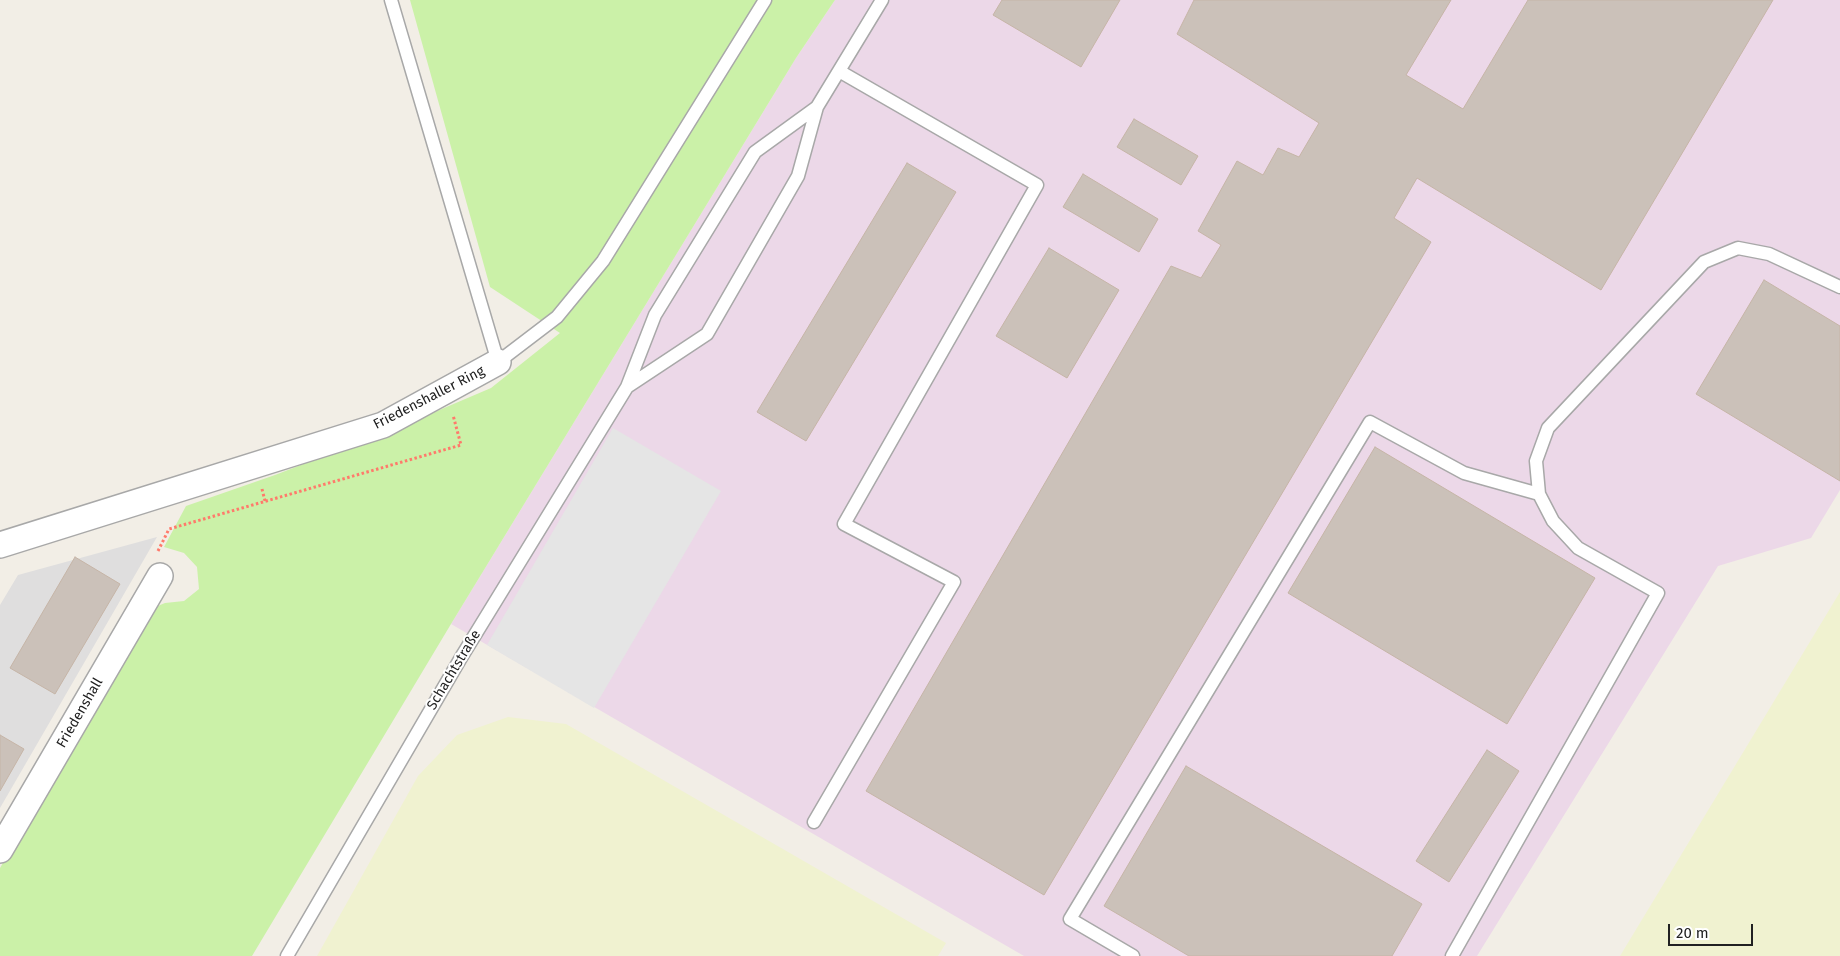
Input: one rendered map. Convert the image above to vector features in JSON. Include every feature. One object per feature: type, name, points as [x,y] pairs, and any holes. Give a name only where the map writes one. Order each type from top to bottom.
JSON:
[{"type":"street","name":"Friedenshaller Ring","points":[[0,545],[383,425],[498,362]]},
{"type":"street","name":"Friedenshall","points":[[0,850],[160,576]]},
{"type":"lane","name":"Friedenshaller Ring","points":[[391,0],[498,362]]},
{"type":"lane","points":[[498,362],[556,317],[603,261],[765,0]]},
{"type":"lane","points":[[627,387],[707,334],[798,176],[817,107],[882,0]]},
{"type":"lane","points":[[814,822],[954,582],[844,524],[1037,185],[839,71]]},
{"type":"lane","name":"Schachtstraße","points":[[287,956],[462,656],[627,387],[656,315],[755,152],[817,107]]},
{"type":"lane","points":[[1452,956],[1658,594],[1578,548],[1553,521],[1539,494],[1536,462],[1548,428],[1704,262],[1738,248],[1769,254],[1840,287]]},
{"type":"lane","points":[[1133,956],[1070,920],[1370,422],[1464,473],[1539,494]]},
{"type":"path","points":[[160,576],[158,552],[169,529],[461,445],[447,390]]},
{"type":"shaded area","points":[[835,0],[1840,0],[1840,490],[1811,538],[1718,566],[1477,956],[1024,956],[451,624],[796,58]]},
{"type":"shaded area","points":[[613,428],[721,491],[594,708],[487,645]]},
{"type":"shaded area","points":[[157,537],[0,808],[0,605],[18,575]]},
{"type":"green space","points":[[410,0],[835,0],[796,58],[451,624],[252,956],[0,956],[0,868],[148,610],[165,603],[184,601],[199,589],[197,567],[184,553],[164,547],[186,506],[275,475],[402,426],[491,388],[560,333],[490,287]]},
{"type":"green space","points":[[1840,592],[1840,956],[1620,956]]},
{"type":"green space","points":[[508,717],[566,724],[946,943],[938,956],[317,956],[418,776],[457,735]]},
{"type":"building","points":[[1002,0],[1120,0],[1081,67],[993,15]]},
{"type":"building","points":[[1194,0],[1451,0],[1406,75],[1463,109],[1528,0],[1773,0],[1601,290],[1417,178],[1394,218],[1431,242],[1044,895],[866,791],[1171,266],[1201,278],[1221,245],[1198,231],[1237,161],[1263,175],[1278,148],[1299,157],[1319,123],[1177,34]]},
{"type":"building","points":[[1134,119],[1198,156],[1181,185],[1117,147]]},
{"type":"building","points":[[907,163],[956,192],[806,441],[757,412]]},
{"type":"building","points":[[1083,174],[1158,219],[1139,252],[1063,207]]},
{"type":"building","points":[[1049,248],[1119,290],[1067,378],[996,336]]},
{"type":"building","points":[[1764,280],[1840,326],[1840,481],[1696,394]]},
{"type":"building","points":[[1375,447],[1595,578],[1507,724],[1288,593]]},
{"type":"building","points":[[75,557],[120,584],[55,694],[10,668]]},
{"type":"building","points":[[0,735],[24,749],[0,791]]},
{"type":"building","points":[[1487,750],[1519,771],[1449,882],[1416,861]]},
{"type":"building","points":[[1186,766],[1422,904],[1392,956],[1189,956],[1104,906]]}]
